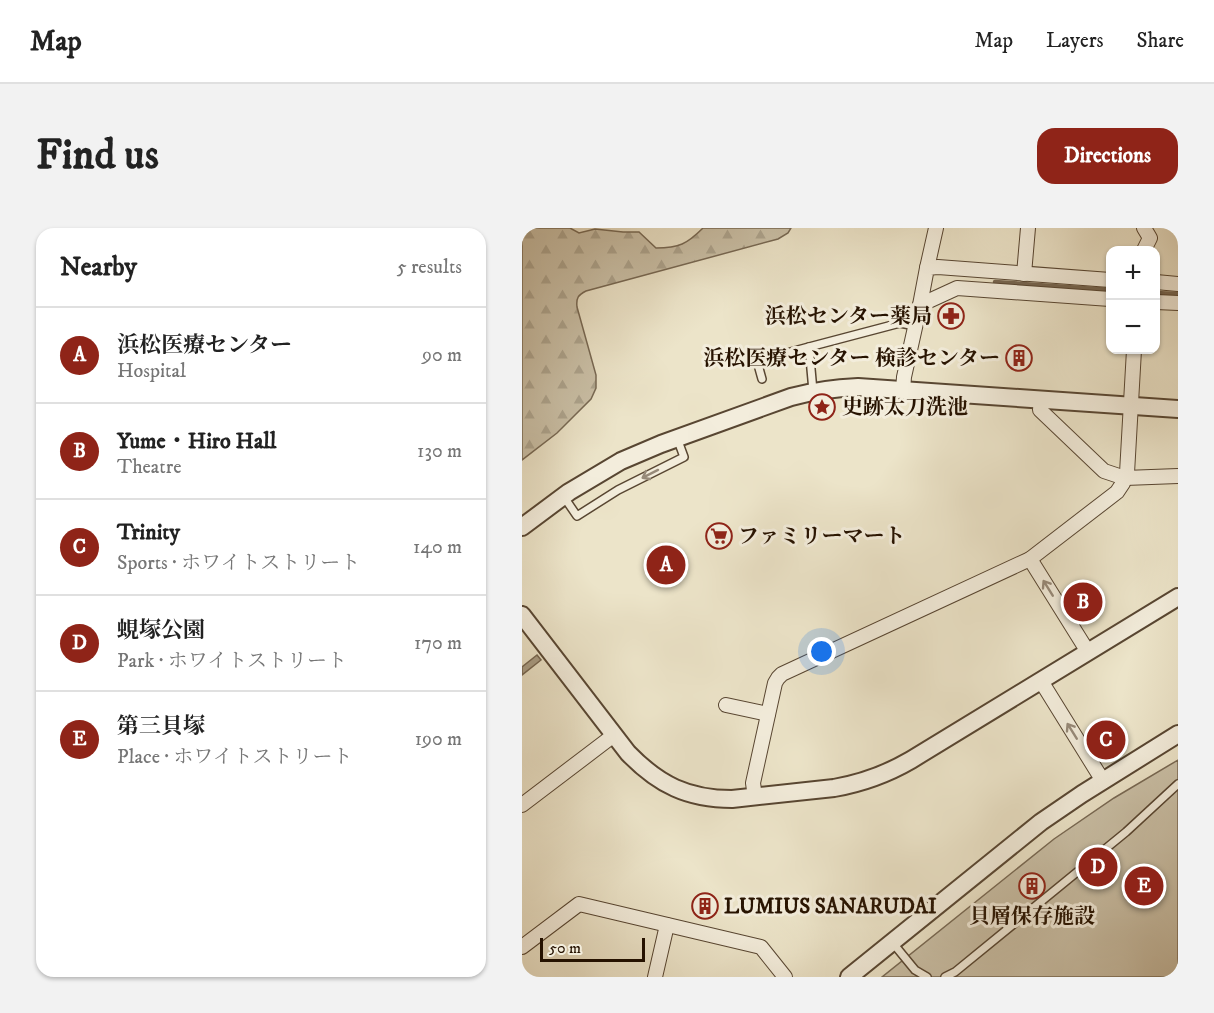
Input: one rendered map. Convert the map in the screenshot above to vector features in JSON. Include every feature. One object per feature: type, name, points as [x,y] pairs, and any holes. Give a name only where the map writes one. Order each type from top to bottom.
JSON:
[{"type":"street","points":[[903,390],[936,228]]},
{"type":"street","points":[[1024,274],[1028,228]]},
{"type":"street","points":[[927,268],[1106,280]]},
{"type":"street","points":[[1160,282],[1178,284]]},
{"type":"street","points":[[920,305],[957,288],[1106,299]]},
{"type":"street","points":[[1160,302],[1178,303]]},
{"type":"street","points":[[755,797],[753,783],[768,714],[775,683],[782,674],[1030,559],[1117,492],[1125,478],[1128,462],[1134,354]]},
{"type":"street","points":[[522,527],[563,496],[623,460],[677,438],[790,397],[813,391],[858,387],[1178,409]]},
{"type":"street","points":[[1041,399],[1040,410],[1104,471],[1125,478],[1178,476]]},
{"type":"street","points":[[1030,559],[1088,652]]},
{"type":"street","points":[[522,615],[640,766],[667,785],[682,792],[699,797],[732,800],[834,788],[882,775],[904,764],[1178,597]]},
{"type":"street","points":[[1041,681],[1103,781]]},
{"type":"street","points":[[726,705],[768,714]]},
{"type":"street","points":[[849,977],[1022,837],[1062,808],[1178,734]]},
{"type":"street","points":[[522,805],[614,735]]},
{"type":"street","points":[[522,947],[579,904],[761,947],[785,977]]},
{"type":"street","points":[[655,977],[667,925]]},
{"type":"lane","points":[[762,379],[757,361],[900,323],[915,326]]},
{"type":"lane","points":[[809,347],[813,391]]},
{"type":"lane","points":[[563,496],[577,516],[618,490],[684,457],[677,438]]},
{"type":"lane","points":[[945,977],[955,972],[1126,832],[1178,784]]},
{"type":"lane","points":[[892,942],[915,970],[927,977]]},
{"type":"green space","points":[[522,228],[570,228],[579,233],[595,229],[639,232],[656,248],[682,244],[703,228],[791,228],[788,233],[778,239],[581,294],[577,299],[577,307],[596,375],[596,388],[591,399],[557,433],[522,460]]},
{"type":"green space","points":[[1178,760],[1178,977],[882,977],[1054,839],[1114,798]]},
{"type":"shaded area","points":[[537,655],[541,660],[522,675],[522,667]]},
{"type":"waterway","points":[[995,282],[1106,290]]},
{"type":"waterway","points":[[1160,293],[1178,294]]},
{"type":"place","name":"浜松センター薬局","points":[[951,316]]},
{"type":"place","name":"浜松医療センター 検診センター","points":[[1019,358]]},
{"type":"place","name":"史跡太刀洗池","points":[[822,407]]},
{"type":"place","name":"ファミリーマート","points":[[719,536]]},
{"type":"place","name":"浜松医療センター","points":[[666,565]]},
{"type":"place","name":"Yume・Hiro Hall","points":[[1083,602]]},
{"type":"place","name":"Trinity","points":[[1106,740]]},
{"type":"place","name":"蜆塚公園","points":[[1098,867]]},
{"type":"place","name":"貝層保存施設","points":[[1032,886]]},
{"type":"place","name":"第三貝塚","points":[[1144,886]]},
{"type":"place","name":"LUMIUS SANARUDAI","points":[[705,906]]}]
